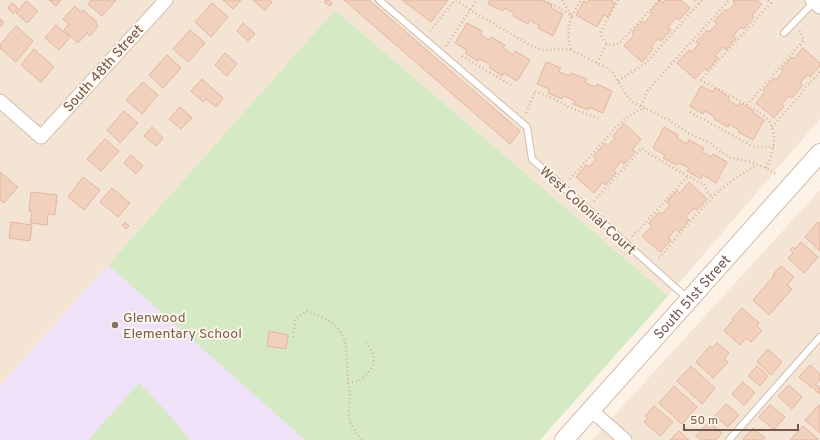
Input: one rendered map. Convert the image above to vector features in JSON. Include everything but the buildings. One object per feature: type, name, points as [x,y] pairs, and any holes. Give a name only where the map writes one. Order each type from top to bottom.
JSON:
[{"type":"street","name":"South 48th Street","points":[[0,101],[41,137],[166,0]]},
{"type":"street","name":"South 51st Street","points":[[564,440],[820,154]]},
{"type":"street","points":[[591,410],[625,440]]},
{"type":"lane","name":"West Colonial Court","points":[[379,0],[522,123],[527,128],[532,159],[689,300]]},
{"type":"lane","points":[[784,33],[815,3]]},
{"type":"lane","points":[[728,440],[820,337]]},
{"type":"path","points":[[424,39],[455,0],[532,46],[541,50],[571,50],[607,68],[613,73],[627,96],[634,103],[669,120],[688,133],[710,143],[729,157],[758,164],[776,174]]},
{"type":"path","points":[[441,53],[477,0]]},
{"type":"path","points":[[544,0],[572,16]]},
{"type":"path","points":[[562,0],[572,16]]},
{"type":"path","points":[[571,50],[568,24],[581,0]]},
{"type":"path","points":[[618,0],[601,31],[603,40],[612,45],[620,43],[659,0]]},
{"type":"path","points":[[695,0],[699,4]]},
{"type":"path","points":[[618,81],[646,63],[702,0]]},
{"type":"path","points":[[641,106],[648,90],[729,0]]},
{"type":"path","points":[[766,168],[774,147],[774,135],[772,127],[765,117],[701,80],[771,3],[768,0]]},
{"type":"path","points":[[747,106],[804,40],[794,23]]},
{"type":"path","points":[[596,63],[607,43]]},
{"type":"path","points":[[446,46],[452,50]]},
{"type":"path","points":[[459,54],[511,85]]},
{"type":"path","points":[[772,127],[802,93],[806,86],[820,72]]},
{"type":"path","points":[[522,123],[536,91],[563,103],[568,108],[598,118]]},
{"type":"path","points":[[563,187],[618,125],[634,112],[646,108]]},
{"type":"path","points":[[690,112],[752,146],[758,148],[774,147]]},
{"type":"path","points":[[587,209],[642,148],[646,152],[704,184],[712,197]]},
{"type":"path","points":[[652,266],[712,197],[736,178],[758,164]]},
{"type":"path","points":[[626,243],[688,176]]},
{"type":"path","points":[[293,337],[296,318],[307,311],[324,317],[339,329],[345,340],[350,392],[349,409],[351,423],[362,440]]},
{"type":"path","points":[[348,383],[358,381],[367,374],[371,367],[374,359],[365,340]]},
{"type":"shaded area","points":[[0,0],[820,0],[820,119],[668,296],[335,10],[0,386]]},
{"type":"shaded area","points":[[820,190],[820,440],[592,440]]},
{"type":"shaded area","name":"Glenwood Elementary School","points":[[108,265],[305,440],[0,440],[0,386]]},
{"type":"green space","points":[[335,10],[668,296],[540,440],[305,440],[108,265]]},
{"type":"green space","points":[[139,383],[165,410],[190,440],[88,440]]},
{"type":"place","name":"Glenwood Elementary School","points":[[115,325]]}]
